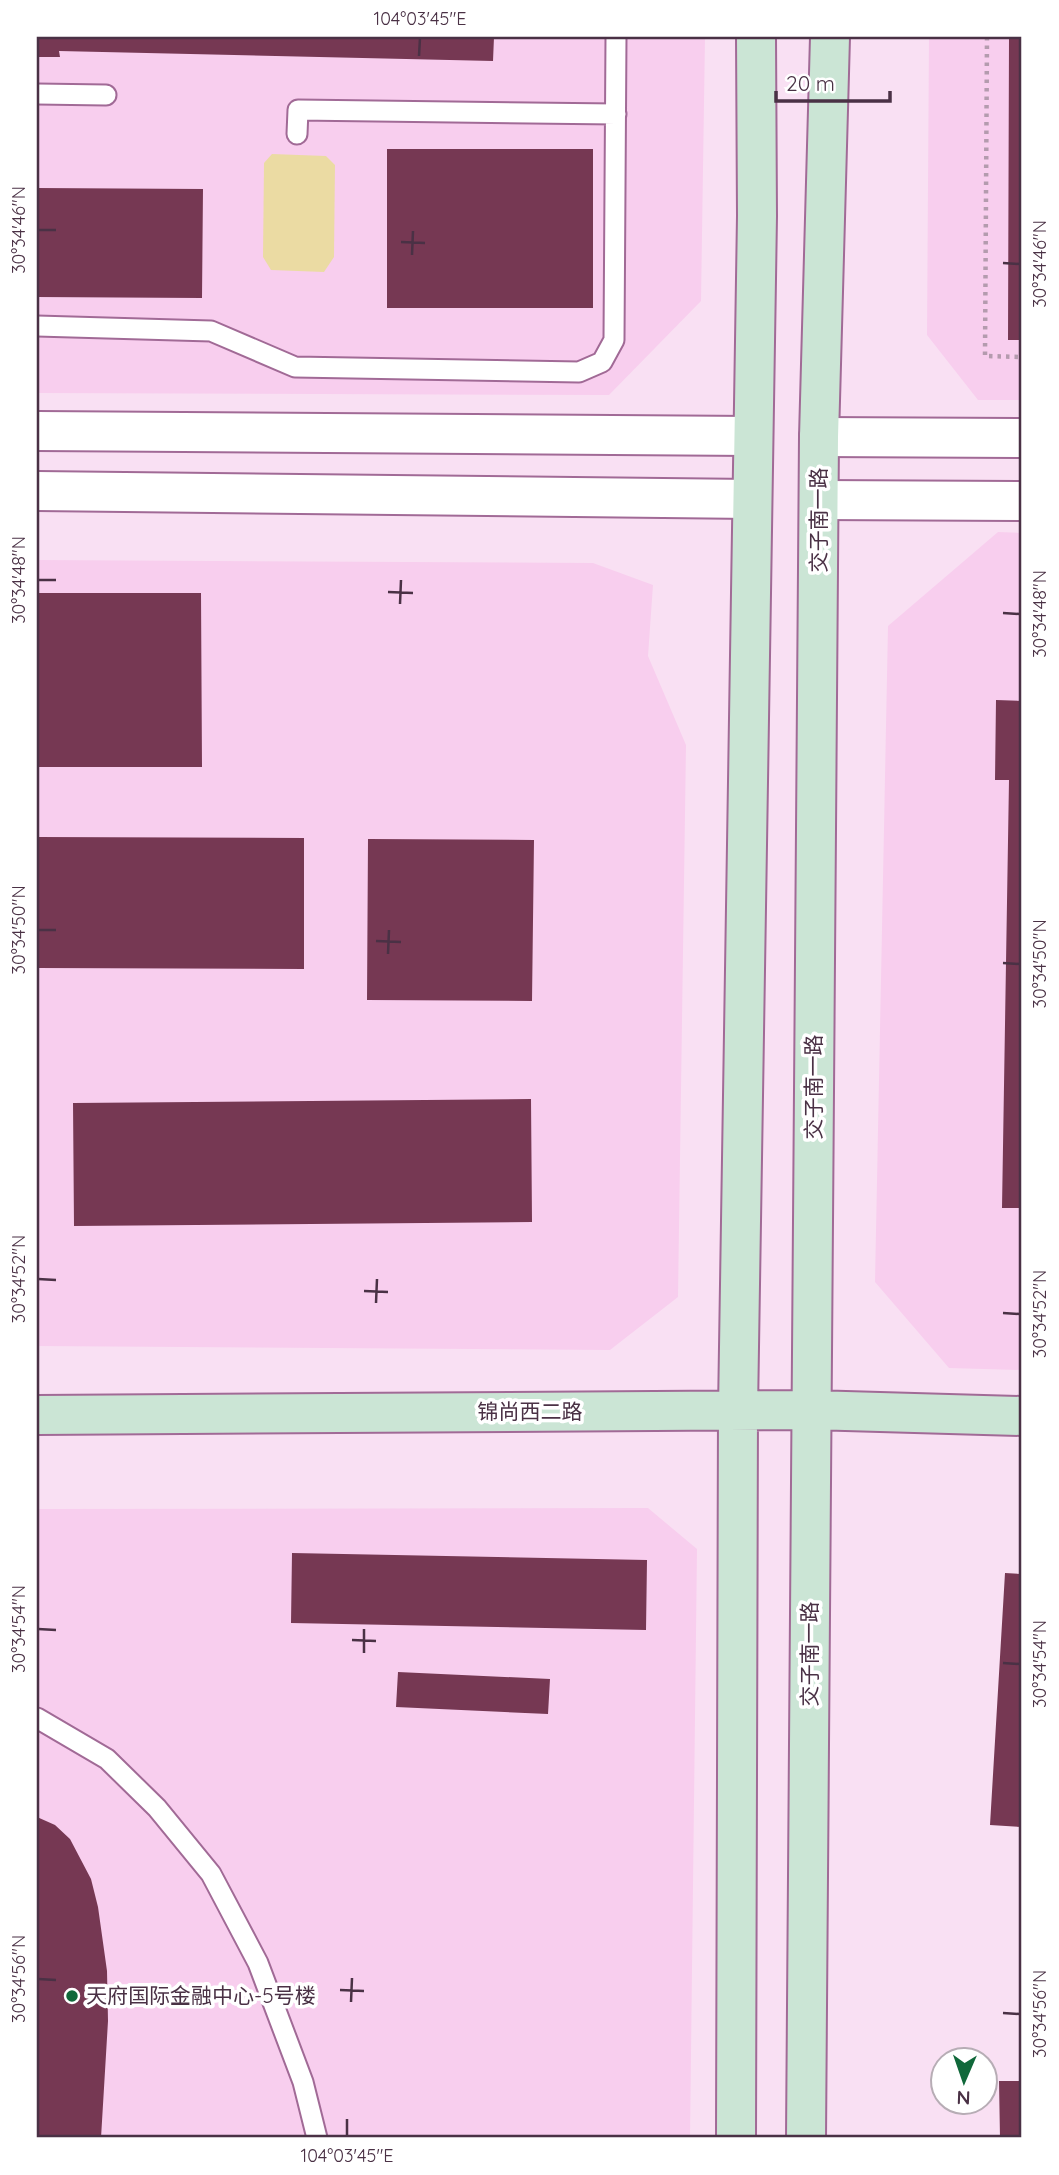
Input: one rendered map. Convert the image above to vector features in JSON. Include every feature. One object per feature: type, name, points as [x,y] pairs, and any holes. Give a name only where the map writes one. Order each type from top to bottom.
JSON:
[{"type":"street","points":[[736,2138],[738,1410],[757,216],[756,37]]},
{"type":"street","name":"交子南一路","points":[[806,2138],[819,437],[830,37]]},
{"type":"street","points":[[37,431],[752,436]]},
{"type":"street","points":[[819,437],[1022,438]]},
{"type":"street","points":[[37,491],[752,499]]},
{"type":"street","points":[[819,500],[1022,501]]},
{"type":"street","name":"锦尚西二路","points":[[37,1415],[811,1410],[1022,1416]]},
{"type":"lane","points":[[37,326],[211,331],[295,367],[579,372],[602,362],[614,340],[616,37]]},
{"type":"lane","points":[[37,94],[106,95]]},
{"type":"lane","points":[[297,134],[298,110],[616,114]]},
{"type":"lane","points":[[37,1717],[107,1759],[157,1808],[211,1874],[258,1963],[303,2082],[317,2138]]},
{"type":"path","points":[[987,37],[985,356],[1022,357]]},
{"type":"shaded area","points":[[37,37],[705,37],[701,301],[609,395],[37,393]]},
{"type":"shaded area","points":[[929,37],[1022,37],[1022,400],[978,400],[927,335]]},
{"type":"shaded area","points":[[272,154],[326,156],[335,165],[334,257],[324,272],[271,270],[263,257],[264,163]]},
{"type":"shaded area","points":[[998,532],[1022,533],[1022,1370],[949,1368],[875,1282],[888,626]]},
{"type":"shaded area","points":[[37,560],[593,563],[653,585],[648,656],[686,745],[678,1297],[610,1350],[37,1346]]},
{"type":"shaded area","points":[[648,1508],[697,1549],[690,2138],[37,2138],[37,1509]]},
{"type":"building","points":[[37,37],[494,37],[493,61],[59,51],[60,57],[37,57]]},
{"type":"building","points":[[1009,37],[1022,37],[1022,340],[1008,340]]},
{"type":"building","points":[[387,149],[593,149],[593,308],[387,308]]},
{"type":"building","points":[[37,188],[203,189],[202,298],[37,297]]},
{"type":"building","points":[[37,593],[201,593],[202,767],[37,767]]},
{"type":"building","points":[[996,700],[1022,701],[1022,1208],[1002,1208],[1009,780],[995,780]]},
{"type":"building","points":[[37,837],[304,838],[304,969],[37,968]]},
{"type":"building","points":[[368,839],[534,840],[532,1001],[367,1000]]},
{"type":"building","points":[[531,1099],[532,1222],[74,1226],[73,1103]]},
{"type":"building","points":[[292,1553],[647,1560],[646,1630],[291,1623]]},
{"type":"building","points":[[1005,1573],[1022,1574],[1022,1827],[990,1825]]},
{"type":"building","points":[[398,1672],[550,1679],[548,1714],[396,1707]]},
{"type":"building","name":"天府国际金融中心-5号楼","points":[[37,1817],[55,1825],[70,1839],[91,1879],[98,1907],[107,1971],[108,2021],[101,2138],[37,2138]]},
{"type":"building","points":[[1000,2081],[1022,2081],[1022,2138],[1000,2138]]},
{"type":"place","name":"天府国际金融中心-5号楼","points":[[72,1996]]}]
